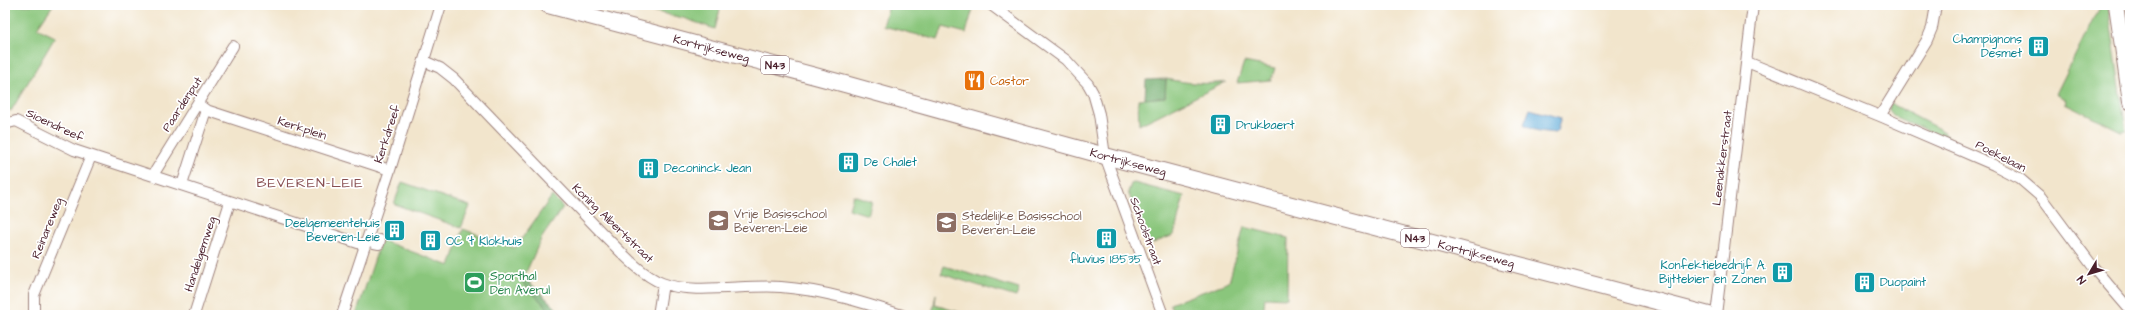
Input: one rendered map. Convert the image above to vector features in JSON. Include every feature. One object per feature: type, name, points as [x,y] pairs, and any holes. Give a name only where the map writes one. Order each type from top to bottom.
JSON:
[{"type":"main road","name":"Kortrijkseweg","points":[[548,5],[845,84],[1105,156],[1709,315]]},
{"type":"street","name":"Kerkdreef","points":[[342,315],[373,242],[390,170],[441,5]]},
{"type":"street","name":"Schoolstraat","points":[[991,5],[1066,60],[1082,75],[1093,93],[1099,114],[1105,156],[1163,315]]},
{"type":"street","name":"Leenakkerstraat","points":[[1716,315],[1753,5]]},
{"type":"street","points":[[1880,116],[1927,40],[1932,28],[1936,5]]},
{"type":"street","points":[[2116,5],[2130,102]]},
{"type":"street","name":"Paardenput","points":[[152,175],[202,107],[234,46]]},
{"type":"street","name":"Koning Albertstraat","points":[[424,61],[440,68],[454,79],[602,233],[630,260],[663,284]]},
{"type":"street","name":"Poekelaan","points":[[1747,62],[1880,116],[1994,165],[2027,184],[2049,207],[2094,268],[2130,310]]},
{"type":"street","points":[[182,185],[202,107]]},
{"type":"street","name":"Kerkplein","points":[[202,107],[390,170]]},
{"type":"street","name":"Sioendreef","points":[[6,123],[16,121],[74,150],[91,156]]},
{"type":"street","points":[[91,156],[230,202],[373,242]]},
{"type":"street","name":"Reinareweg","points":[[34,312],[34,295],[91,156]]},
{"type":"street","name":"Handelgemweg","points":[[194,315],[230,202]]},
{"type":"street","points":[[658,315],[663,284],[712,288],[746,286],[788,288],[857,301],[902,315]]},
{"type":"green space","points":[[5,5],[53,5],[37,28],[55,37],[11,111],[5,108]]},
{"type":"green space","points":[[625,5],[721,5],[715,29],[683,18]]},
{"type":"green space","points":[[889,5],[974,5],[966,33],[943,27],[938,40],[883,26]]},
{"type":"green space","points":[[2100,5],[2108,5],[2126,130],[2121,131],[2065,103],[2066,100],[2056,94]]},
{"type":"green space","points":[[1244,62],[1275,68],[1271,80],[1237,83]]},
{"type":"green space","points":[[1166,79],[1196,83],[1226,82],[1139,125],[1138,99],[1165,97]]},
{"type":"green space","points":[[1166,79],[1165,97],[1145,99],[1146,80]]},
{"type":"green space","points":[[1891,104],[1943,131],[1951,141],[1894,116],[1889,110]]},
{"type":"green space","points":[[402,182],[470,206],[461,228],[394,204]]},
{"type":"green space","points":[[1134,183],[1184,196],[1174,235],[1148,245],[1128,192],[1131,184]]},
{"type":"green space","points":[[853,195],[872,201],[868,215],[849,209]]},
{"type":"green space","points":[[552,196],[563,207],[541,239],[524,277],[563,315],[356,315],[381,240],[450,266],[463,229],[515,248]]},
{"type":"green space","points":[[1244,227],[1288,238],[1287,298],[1265,297],[1263,315],[1174,315],[1170,304],[1229,282]]},
{"type":"green space","points":[[944,266],[1019,289],[1016,297],[941,274]]},
{"type":"green space","points":[[524,277],[563,315],[554,315],[522,282]]},
{"type":"green space","points":[[936,294],[935,305],[969,315],[932,314]]},
{"type":"water","points":[[1530,109],[1561,118],[1557,131],[1555,133],[1542,132],[1534,130],[1524,124]]},
{"type":"place","name":"Champignons Desmet","points":[[2038,46]]},
{"type":"place","name":"Castor","points":[[975,81]]},
{"type":"place","name":"Drukbaert","points":[[1220,125]]},
{"type":"place","name":"De Chalet","points":[[848,162]]},
{"type":"place","name":"Deconinck Jean","points":[[649,168]]},
{"type":"place","name":"Vrije Basisschool Beveren-Leie","points":[[719,221]]},
{"type":"place","name":"Stedelijke Basisschool Beveren-Leie","points":[[947,223]]},
{"type":"place","name":"Deelgemeentehuis Beveren-Leie","points":[[395,230]]},
{"type":"place","name":"fluvius 18535","points":[[1106,238]]},
{"type":"place","name":"OC 't Klokhuis","points":[[430,241]]},
{"type":"place","name":"Konfektiebedrijf A. Bijttebier en Zonen","points":[[1782,272]]},
{"type":"place","name":"Duopaint","points":[[1864,282]]},
{"type":"place","name":"Sporthal Den Averul","points":[[475,283]]},
{"type":"district","name":"BEVEREN-LEIE","points":[[310,182]]}]
